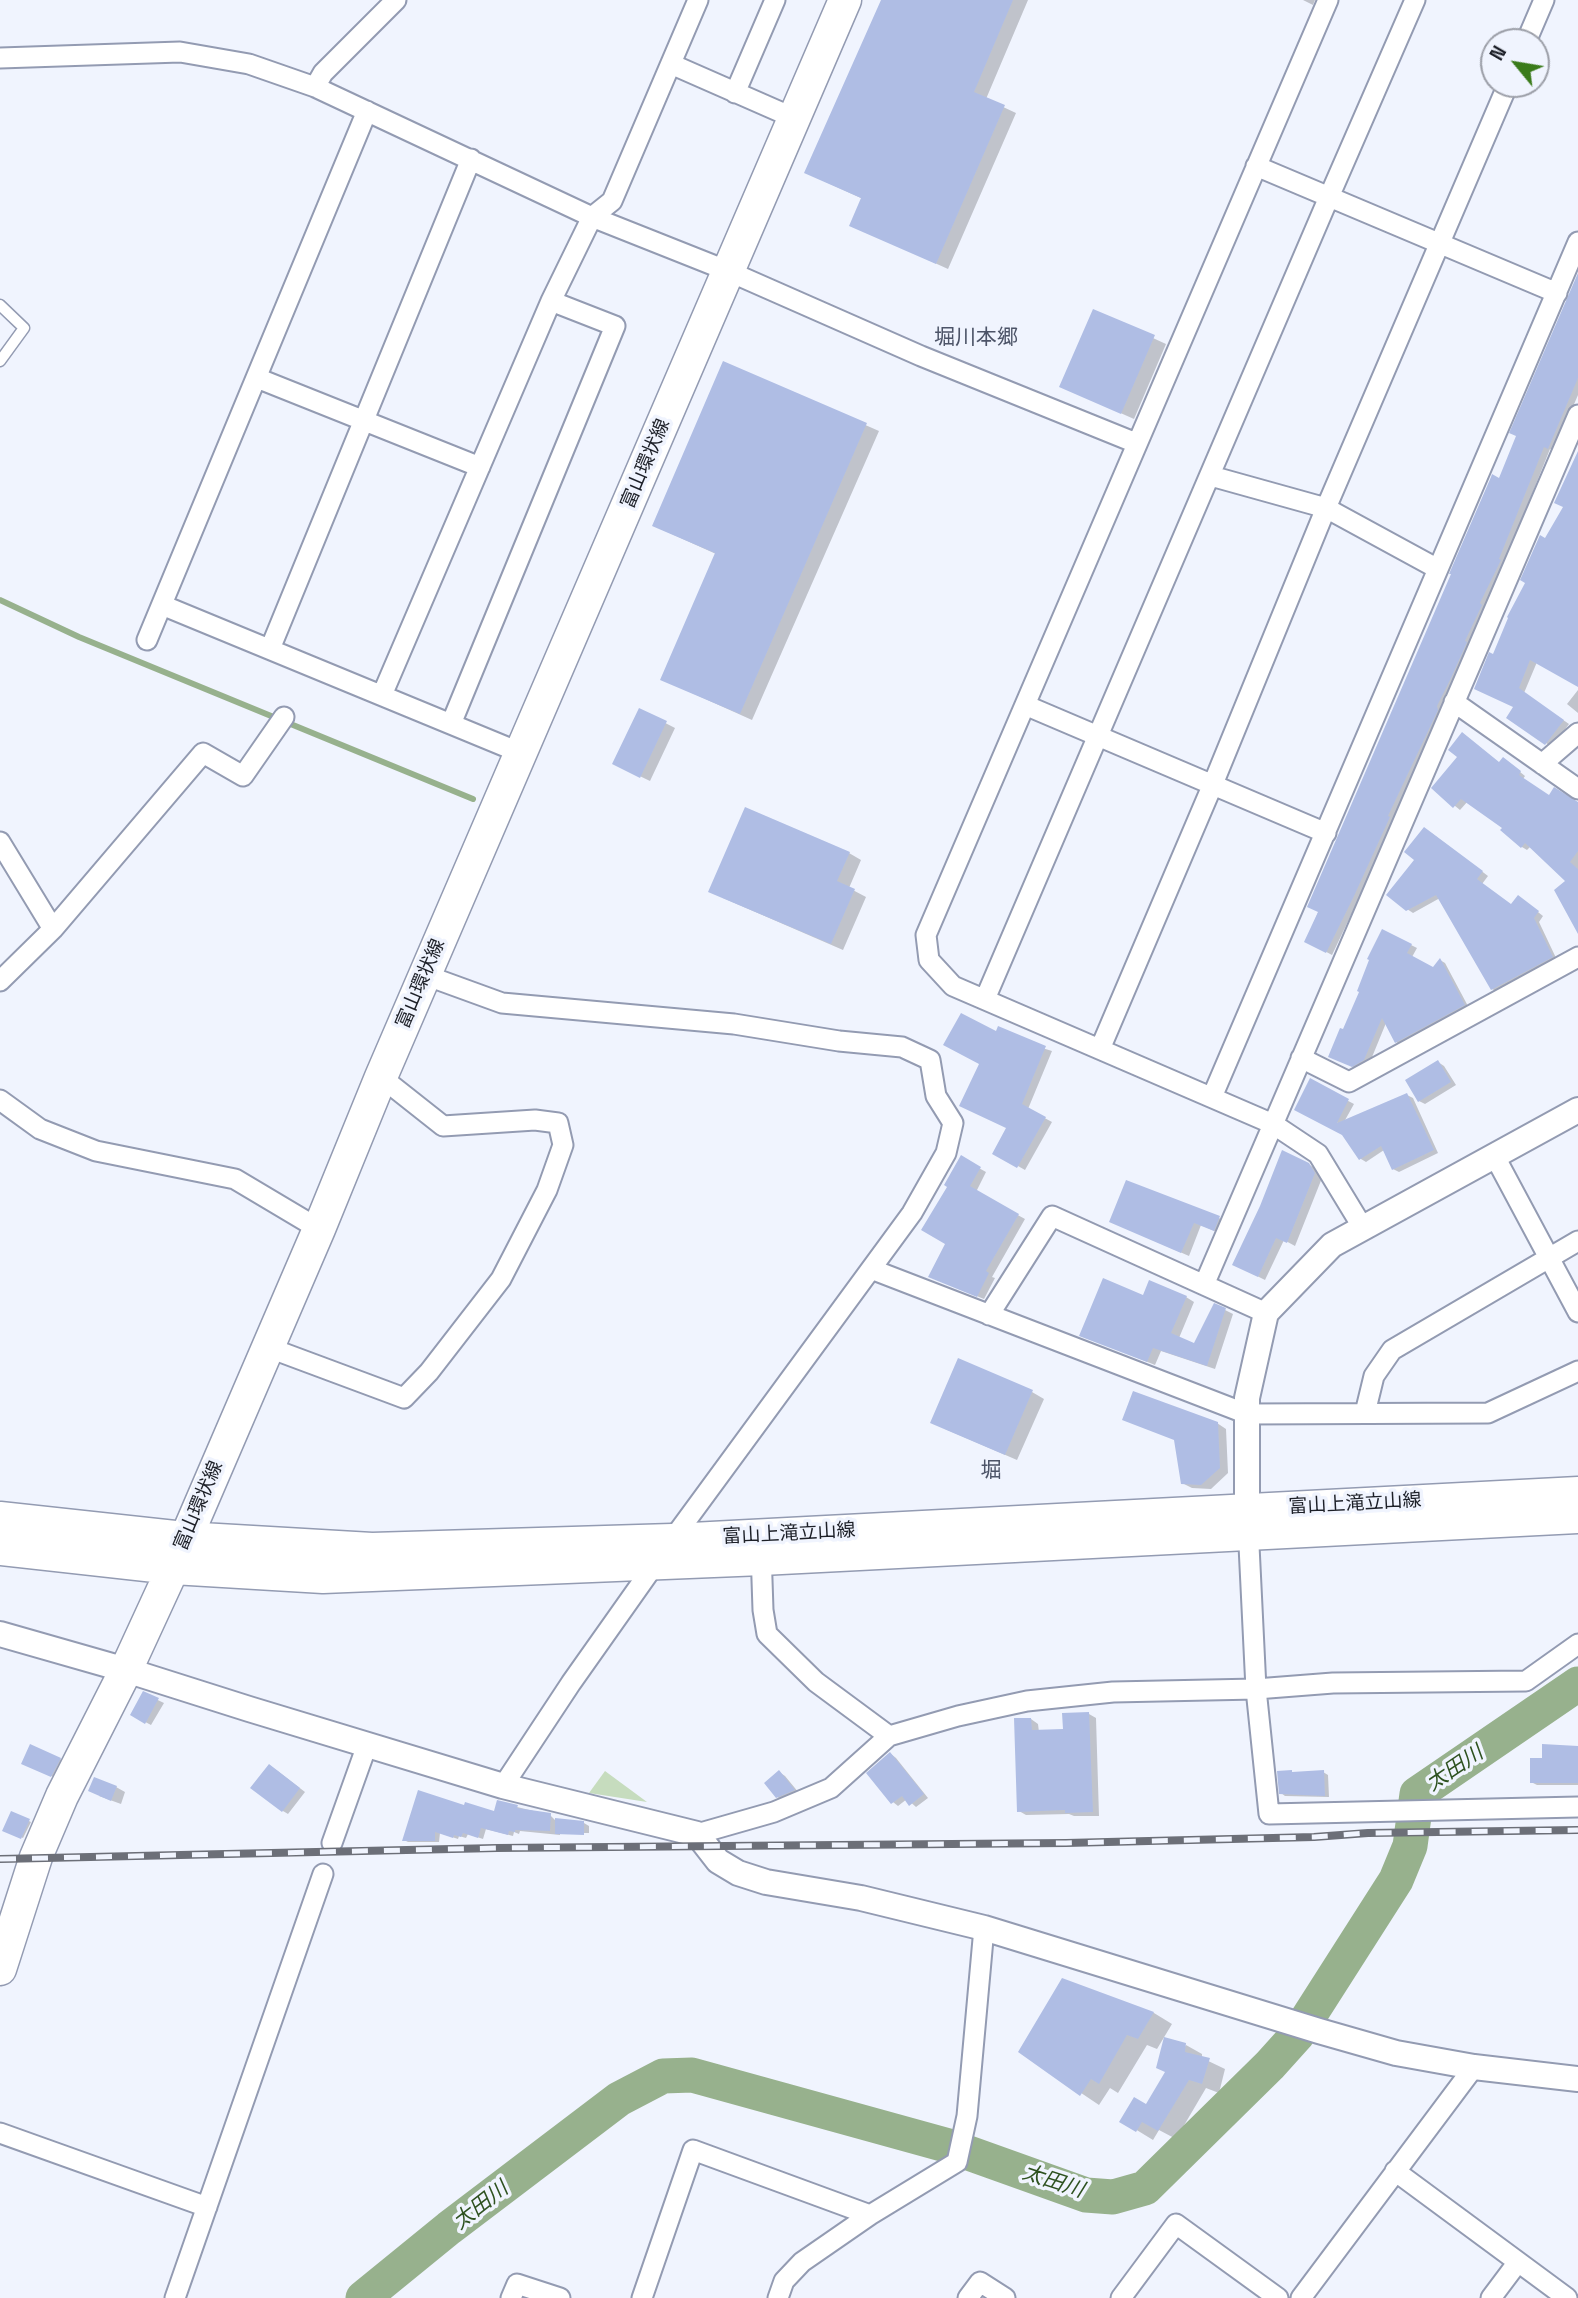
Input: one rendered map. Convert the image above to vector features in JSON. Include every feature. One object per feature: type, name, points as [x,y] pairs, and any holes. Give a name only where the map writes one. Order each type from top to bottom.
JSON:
[{"type":"main road","name":"富山環状線","points":[[0,1969],[36,1857],[51,1821],[127,1670],[173,1568],[319,1229],[381,1077],[845,0]]},
{"type":"main road","name":"富山上滝立山線","points":[[0,1549],[173,1568],[323,1577],[665,1552],[1247,1522],[1578,1493]]},
{"type":"main road","name":"富山上滝立山線","points":[[1247,1522],[1578,1517]]},
{"type":"main road","name":"富山上滝立山線","points":[[0,1518],[184,1538],[372,1549],[665,1552]]},
{"type":"street","points":[[315,87],[323,73],[396,0]]},
{"type":"street","points":[[382,695],[551,301],[592,217],[612,201],[698,0]]},
{"type":"street","points":[[735,93],[775,0]]},
{"type":"street","points":[[1328,0],[926,935],[929,960],[953,986],[1273,1124],[1318,1154],[1363,1228]]},
{"type":"street","points":[[985,999],[1415,0]]},
{"type":"street","points":[[1532,28],[1544,0]]},
{"type":"street","points":[[0,58],[180,52],[249,64],[315,87],[592,217],[728,271],[921,356],[1136,443]]},
{"type":"street","points":[[671,64],[794,118]]},
{"type":"street","points":[[1100,1049],[1213,784],[1326,508],[1502,98]]},
{"type":"street","points":[[147,640],[367,111]]},
{"type":"street","points":[[270,649],[471,159]]},
{"type":"street","points":[[1255,166],[1557,293]]},
{"type":"street","points":[[1212,1097],[1578,242]]},
{"type":"street","points":[[451,724],[615,326],[551,301]]},
{"type":"street","points":[[257,378],[480,467]]},
{"type":"street","points":[[1204,1285],[1578,415]]},
{"type":"street","points":[[1211,476],[1326,508],[1438,569]]},
{"type":"street","points":[[162,605],[521,753]]},
{"type":"street","points":[[1454,702],[1578,789]]},
{"type":"street","points":[[1025,705],[1326,833]]},
{"type":"street","points":[[0,981],[53,929],[203,753],[243,776],[284,717]]},
{"type":"street","points":[[1542,764],[1578,733]]},
{"type":"street","points":[[0,842],[53,929]]},
{"type":"street","points":[[1301,1058],[1349,1082],[1578,957]]},
{"type":"street","points":[[425,975],[502,1003],[734,1024],[902,1048],[930,1060],[936,1096],[953,1123],[946,1153],[912,1213],[571,1683],[503,1786]]},
{"type":"street","points":[[267,1347],[404,1398],[429,1372],[501,1279],[547,1190],[563,1145],[558,1123],[535,1120],[443,1126],[381,1077]]},
{"type":"street","points":[[0,1100],[40,1129],[96,1151],[235,1179],[319,1229]]},
{"type":"street","points":[[1578,1110],[1332,1245],[1265,1313],[1247,1398],[1247,1522],[1256,1689],[1269,1814],[1578,1807]]},
{"type":"street","points":[[1494,1155],[1578,1312]]},
{"type":"street","points":[[989,1315],[1052,1216],[1265,1313]]},
{"type":"street","points":[[1365,1413],[1374,1376],[1392,1350],[1578,1241]]},
{"type":"street","points":[[871,1269],[1247,1414],[1488,1413],[1578,1371]]},
{"type":"street","points":[[761,1547],[763,1610],[767,1634],[816,1682],[889,1736]]},
{"type":"street","points":[[0,1633],[503,1786],[697,1834],[774,1812],[831,1788],[889,1736],[958,1716],[1027,1701],[1113,1692],[1256,1689],[1333,1683],[1526,1681],[1578,1644]]},
{"type":"street","points":[[332,1843],[367,1745]]},
{"type":"street","points":[[697,1834],[718,1861],[738,1873],[766,1882],[861,1898],[984,1928],[1396,2053],[1474,2067],[1578,2079]]},
{"type":"street","points":[[175,2298],[323,1874]]},
{"type":"street","points":[[778,2298],[783,2281],[802,2262],[870,2215],[957,2162],[967,2116],[984,1928]]},
{"type":"street","points":[[1301,2298],[1474,2067]]},
{"type":"street","points":[[0,2133],[207,2207]]},
{"type":"street","points":[[642,2298],[693,2150],[870,2215]]},
{"type":"street","points":[[1395,2171],[1567,2298]]},
{"type":"street","points":[[1121,2298],[1176,2224],[1278,2298]]},
{"type":"street","points":[[1491,2298],[1518,2262]]},
{"type":"street","points":[[968,2298],[980,2282],[1005,2298]]},
{"type":"street","points":[[511,2298],[517,2284],[560,2298]]},
{"type":"lane","points":[[0,305],[24,328],[0,361]]},
{"type":"green space","points":[[605,1771],[647,1802],[589,1793]]},
{"type":"building","points":[[881,0],[1013,0],[974,92],[1005,105],[936,264],[849,226],[861,198],[804,173]]},
{"type":"building","points":[[1578,273],[1578,378],[1548,449],[1544,447],[1499,559],[1501,560],[1437,706],[1438,710],[1326,953],[1304,942],[1318,912],[1307,907],[1492,474],[1499,478],[1516,436],[1509,433]]},
{"type":"building","points":[[1093,309],[1155,335],[1121,414],[1059,387]]},
{"type":"building","points":[[723,361],[867,423],[740,714],[660,680],[715,553],[652,526]]},
{"type":"building","points":[[1578,451],[1578,687],[1530,660],[1519,688],[1564,720],[1545,745],[1506,718],[1513,707],[1474,689],[1489,652],[1493,654],[1507,617],[1525,583],[1520,580],[1540,535],[1545,538],[1563,507],[1554,503]]},
{"type":"building","points":[[639,708],[667,721],[640,778],[612,764]]},
{"type":"building","points":[[1462,732],[1499,762],[1503,757],[1521,771],[1519,775],[1549,795],[1554,787],[1578,802],[1578,851],[1570,862],[1578,869],[1578,934],[1554,890],[1565,881],[1525,843],[1521,848],[1500,830],[1502,828],[1461,799],[1453,808],[1431,788],[1457,757],[1448,750]]},
{"type":"building","points":[[745,807],[850,852],[837,881],[855,889],[831,944],[708,892]]},
{"type":"building","points":[[1424,827],[1483,871],[1477,879],[1511,904],[1518,895],[1539,911],[1534,918],[1553,957],[1491,990],[1436,895],[1406,911],[1386,895],[1414,860],[1404,852]]},
{"type":"building","points":[[1382,929],[1412,944],[1407,953],[1433,967],[1440,958],[1465,1005],[1395,1043],[1382,1018],[1364,1060],[1352,1067],[1328,1057],[1359,992],[1357,991],[1369,960],[1367,959]]},
{"type":"building","points":[[961,1013],[996,1031],[998,1026],[1046,1046],[1022,1104],[1046,1117],[1017,1168],[992,1154],[1006,1128],[959,1106],[979,1064],[943,1045]]},
{"type":"building","points":[[1438,1060],[1451,1082],[1418,1102],[1405,1080]]},
{"type":"building","points":[[1310,1078],[1349,1099],[1337,1123],[1407,1093],[1434,1150],[1392,1170],[1381,1146],[1359,1160],[1342,1135],[1294,1110]]},
{"type":"building","points":[[1282,1150],[1309,1163],[1315,1173],[1287,1243],[1276,1238],[1258,1277],[1232,1265],[1260,1206]]},
{"type":"building","points":[[961,1155],[981,1167],[970,1186],[1019,1214],[986,1271],[989,1273],[977,1297],[928,1277],[945,1244],[921,1230],[947,1187],[944,1185]]},
{"type":"building","points":[[1126,1180],[1220,1216],[1214,1231],[1194,1223],[1181,1253],[1109,1222]]},
{"type":"building","points":[[1103,1278],[1143,1295],[1149,1280],[1187,1296],[1171,1333],[1194,1343],[1214,1303],[1226,1308],[1207,1366],[1153,1348],[1147,1362],[1079,1336]]},
{"type":"building","points":[[958,1358],[1033,1390],[1005,1455],[930,1423]]},
{"type":"building","points":[[1133,1391],[1218,1422],[1220,1468],[1201,1485],[1181,1484],[1174,1440],[1122,1420]]},
{"type":"building","points":[[143,1691],[159,1698],[145,1724],[130,1715]]},
{"type":"building","points":[[1089,1712],[1093,1812],[1017,1812],[1014,1718],[1031,1718],[1032,1730],[1063,1729],[1062,1713]]},
{"type":"building","points":[[30,1744],[61,1758],[51,1777],[21,1764]]},
{"type":"building","points":[[1542,1744],[1578,1746],[1578,1783],[1530,1783],[1530,1758],[1542,1758]]},
{"type":"building","points":[[890,1752],[924,1794],[909,1806],[902,1796],[891,1804],[866,1773]]},
{"type":"building","points":[[269,1764],[300,1788],[282,1812],[250,1788]]},
{"type":"building","points":[[779,1770],[795,1790],[776,1798],[764,1783]]},
{"type":"building","points":[[1324,1770],[1325,1796],[1279,1794],[1277,1771]]},
{"type":"building","points":[[94,1777],[117,1786],[111,1801],[88,1791]]},
{"type":"building","points":[[418,1790],[464,1805],[465,1802],[494,1811],[497,1800],[518,1805],[517,1808],[551,1813],[550,1831],[515,1830],[509,1831],[508,1835],[481,1828],[478,1838],[463,1833],[461,1837],[454,1835],[453,1838],[435,1832],[435,1841],[402,1841]]},
{"type":"building","points":[[11,1811],[30,1819],[21,1839],[2,1831]]},
{"type":"building","points":[[555,1818],[584,1821],[584,1835],[555,1834]]},
{"type":"building","points":[[1062,1978],[1154,2012],[1138,2039],[1127,2035],[1099,2084],[1091,2079],[1080,2096],[1018,2052]]},
{"type":"building","points":[[1164,2037],[1186,2043],[1185,2052],[1210,2058],[1202,2084],[1189,2080],[1158,2131],[1142,2122],[1136,2132],[1119,2122],[1134,2097],[1146,2104],[1165,2072],[1156,2068]]},
{"type":"waterway","points":[[0,600],[79,637],[473,799]]},
{"type":"waterway","name":"太田川","points":[[363,2298],[449,2228],[619,2099],[663,2076],[692,2075],[949,2146],[1086,2195],[1113,2197],[1145,2188],[1297,2035],[1396,1880],[1410,1846],[1417,1794],[1578,1684]]},
{"type":"railway","points":[[0,1859],[497,1848],[1066,1843],[1314,1837],[1368,1833],[1578,1830]]},
{"type":"district","name":"堀川本郷","points":[[976,338]]},
{"type":"district","name":"堀","points":[[991,1471]]}]
